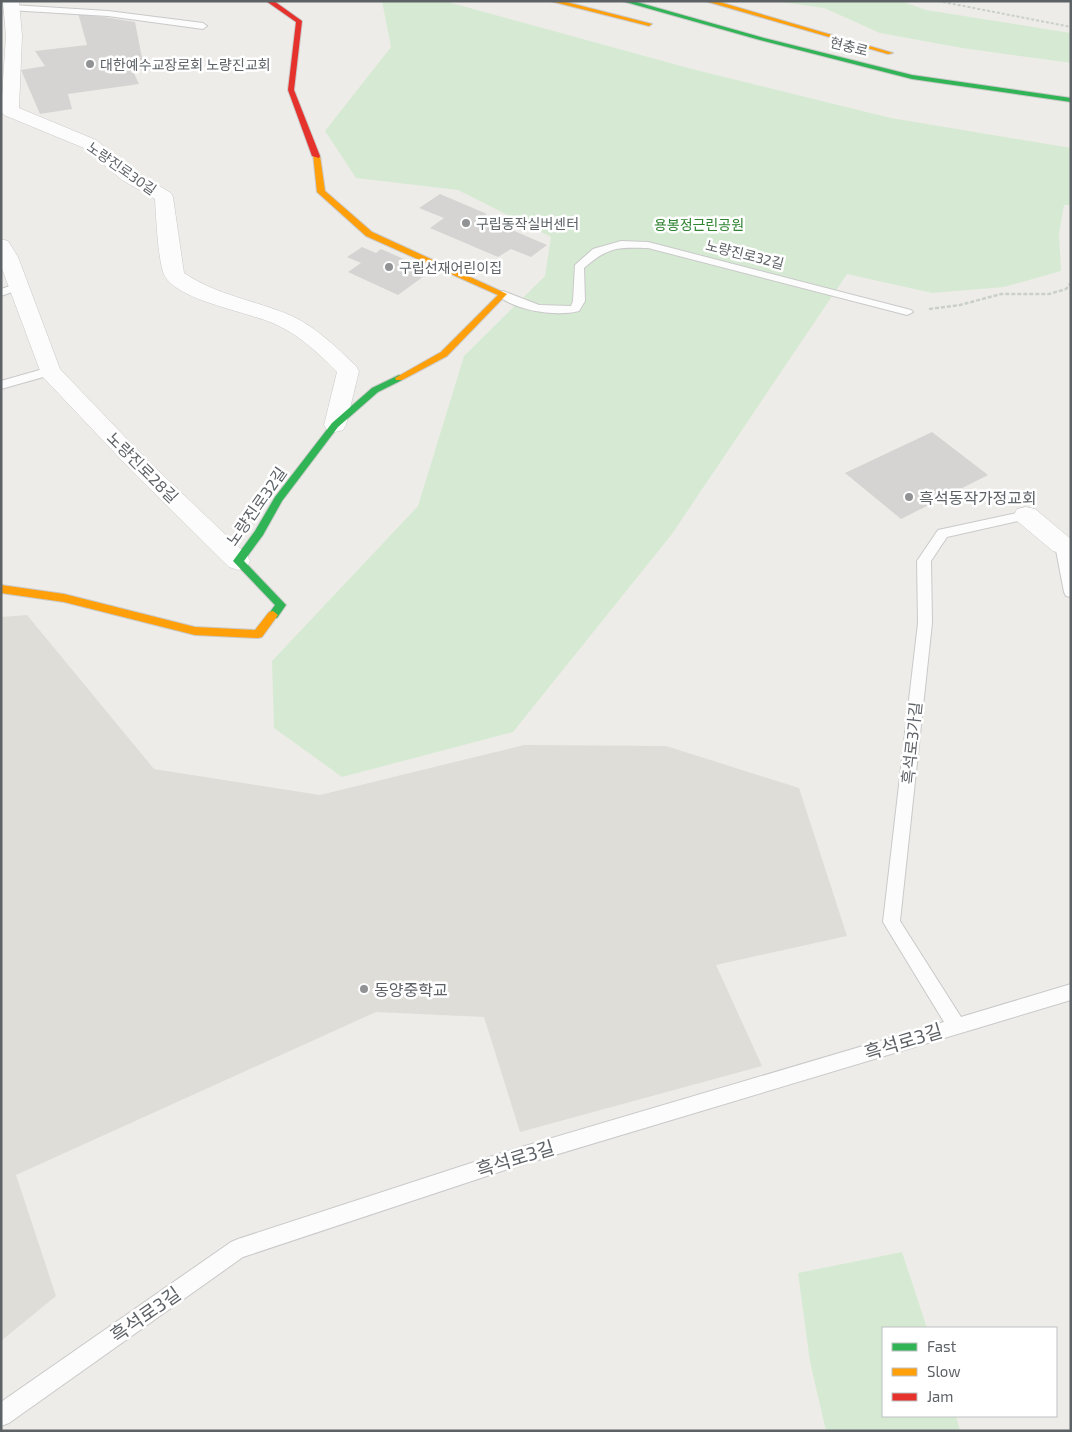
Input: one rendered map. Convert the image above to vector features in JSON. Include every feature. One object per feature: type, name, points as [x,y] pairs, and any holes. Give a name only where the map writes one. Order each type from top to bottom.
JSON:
[{"type":"street","name":"노량진로32길","points":[[1,589],[64,598],[195,631],[258,634],[281,605],[238,560],[259,533],[278,499],[335,425],[375,390],[444,354],[503,294],[369,234],[321,192],[318,160],[291,90],[299,21],[269,1]]},
{"type":"street","points":[[553,1],[659,27]]},
{"type":"street","name":"현충로","points":[[625,1],[762,39],[912,77],[1071,100]]},
{"type":"street","name":"현충로","points":[[667,1],[900,58],[708,1]]},
{"type":"street","name":"노량진로30길","points":[[12,5],[14,36],[10,111],[90,144],[129,176],[164,197],[168,248],[174,276],[195,290],[284,322],[320,343],[348,371],[335,425]]},
{"type":"street","points":[[761,51],[912,77]]},
{"type":"street","name":"노량진로28길","points":[[1,245],[10,289],[50,370],[139,465],[238,560]]},
{"type":"street","points":[[1026,515],[1067,547]]},
{"type":"lane","points":[[12,5],[137,15],[202,26]]},
{"type":"lane","name":"노량진로32길","points":[[503,294],[534,308],[557,311],[575,309],[579,301],[579,267],[597,252],[621,244],[648,245],[906,312]]},
{"type":"lane","points":[[4,384],[50,370]]},
{"type":"lane","name":"흑석로3가길","points":[[956,1025],[890,922],[925,623],[924,560],[943,533],[1026,515]]},
{"type":"lane","points":[[1067,547],[1071,592]]},
{"type":"lane","name":"흑석로3길","points":[[1,1415],[238,1249],[505,1161],[1071,992]]},
{"type":"path","points":[[938,1],[1071,27]]},
{"type":"path","points":[[906,312],[963,305],[1001,294],[1057,292],[1068,287],[1071,283]]},
{"type":"shaded area","name":"동양중학교","points":[[27,615],[154,769],[320,795],[524,745],[666,746],[799,788],[847,936],[716,965],[762,1066],[520,1132],[484,1017],[376,1012],[16,1175],[56,1296],[1,1341],[1,617]]},
{"type":"green space","name":"용봉정근린공원","points":[[382,1],[444,1],[692,69],[891,118],[1071,148],[1071,205],[1064,205],[1059,234],[1061,271],[1004,287],[932,293],[847,274],[672,534],[513,732],[342,777],[274,728],[272,661],[418,506],[464,356],[545,276],[551,237],[458,190],[356,178],[325,131],[391,47]]},
{"type":"green space","points":[[773,1],[901,1],[926,10],[1071,33],[1071,63],[962,48],[880,33],[824,8]]},
{"type":"green space","points":[[902,1252],[927,1327],[882,1327],[882,1417],[956,1417],[960,1431],[826,1431],[810,1362],[798,1273]]},
{"type":"building","name":"대한예수교장로회 노량진교회","points":[[78,13],[135,22],[143,63],[130,65],[139,84],[68,94],[72,109],[40,114],[21,70],[45,66],[35,51],[87,45]]},
{"type":"building","name":"구립동작실버센터","points":[[440,194],[487,214],[482,217],[547,245],[531,257],[511,249],[498,257],[430,228],[444,218],[419,208]]},
{"type":"building","name":"구립선재어린이집","points":[[362,247],[376,253],[381,249],[431,271],[398,295],[348,272],[361,263],[347,257]]},
{"type":"building","name":"흑석동작가정교회","points":[[932,432],[988,475],[901,519],[845,473]]},
{"type":"traffic: fast","points":[[625,1],[762,39],[912,77],[1071,100]]},
{"type":"traffic: fast","points":[[273,615],[281,605],[238,561],[259,533],[278,499],[335,425],[375,390],[399,378]]},
{"type":"traffic: slow","points":[[553,1],[649,24]]},
{"type":"traffic: slow","points":[[708,1],[890,53]]},
{"type":"traffic: slow","points":[[316,156],[321,192],[369,234],[503,294],[444,354],[399,378]]},
{"type":"traffic: slow","points":[[1,589],[64,598],[195,631],[258,634],[273,615]]},
{"type":"traffic: jam","points":[[269,1],[299,21],[291,90],[316,156]]},
{"type":"place","name":"대한예수교장로회 노량진교회","points":[[90,64]]},
{"type":"place","name":"구립동작실버센터","points":[[466,223]]},
{"type":"place","name":"구립선재어린이집","points":[[389,267]]},
{"type":"place","name":"흑석동작가정교회","points":[[909,497]]},
{"type":"place","name":"동양중학교","points":[[364,989]]}]
